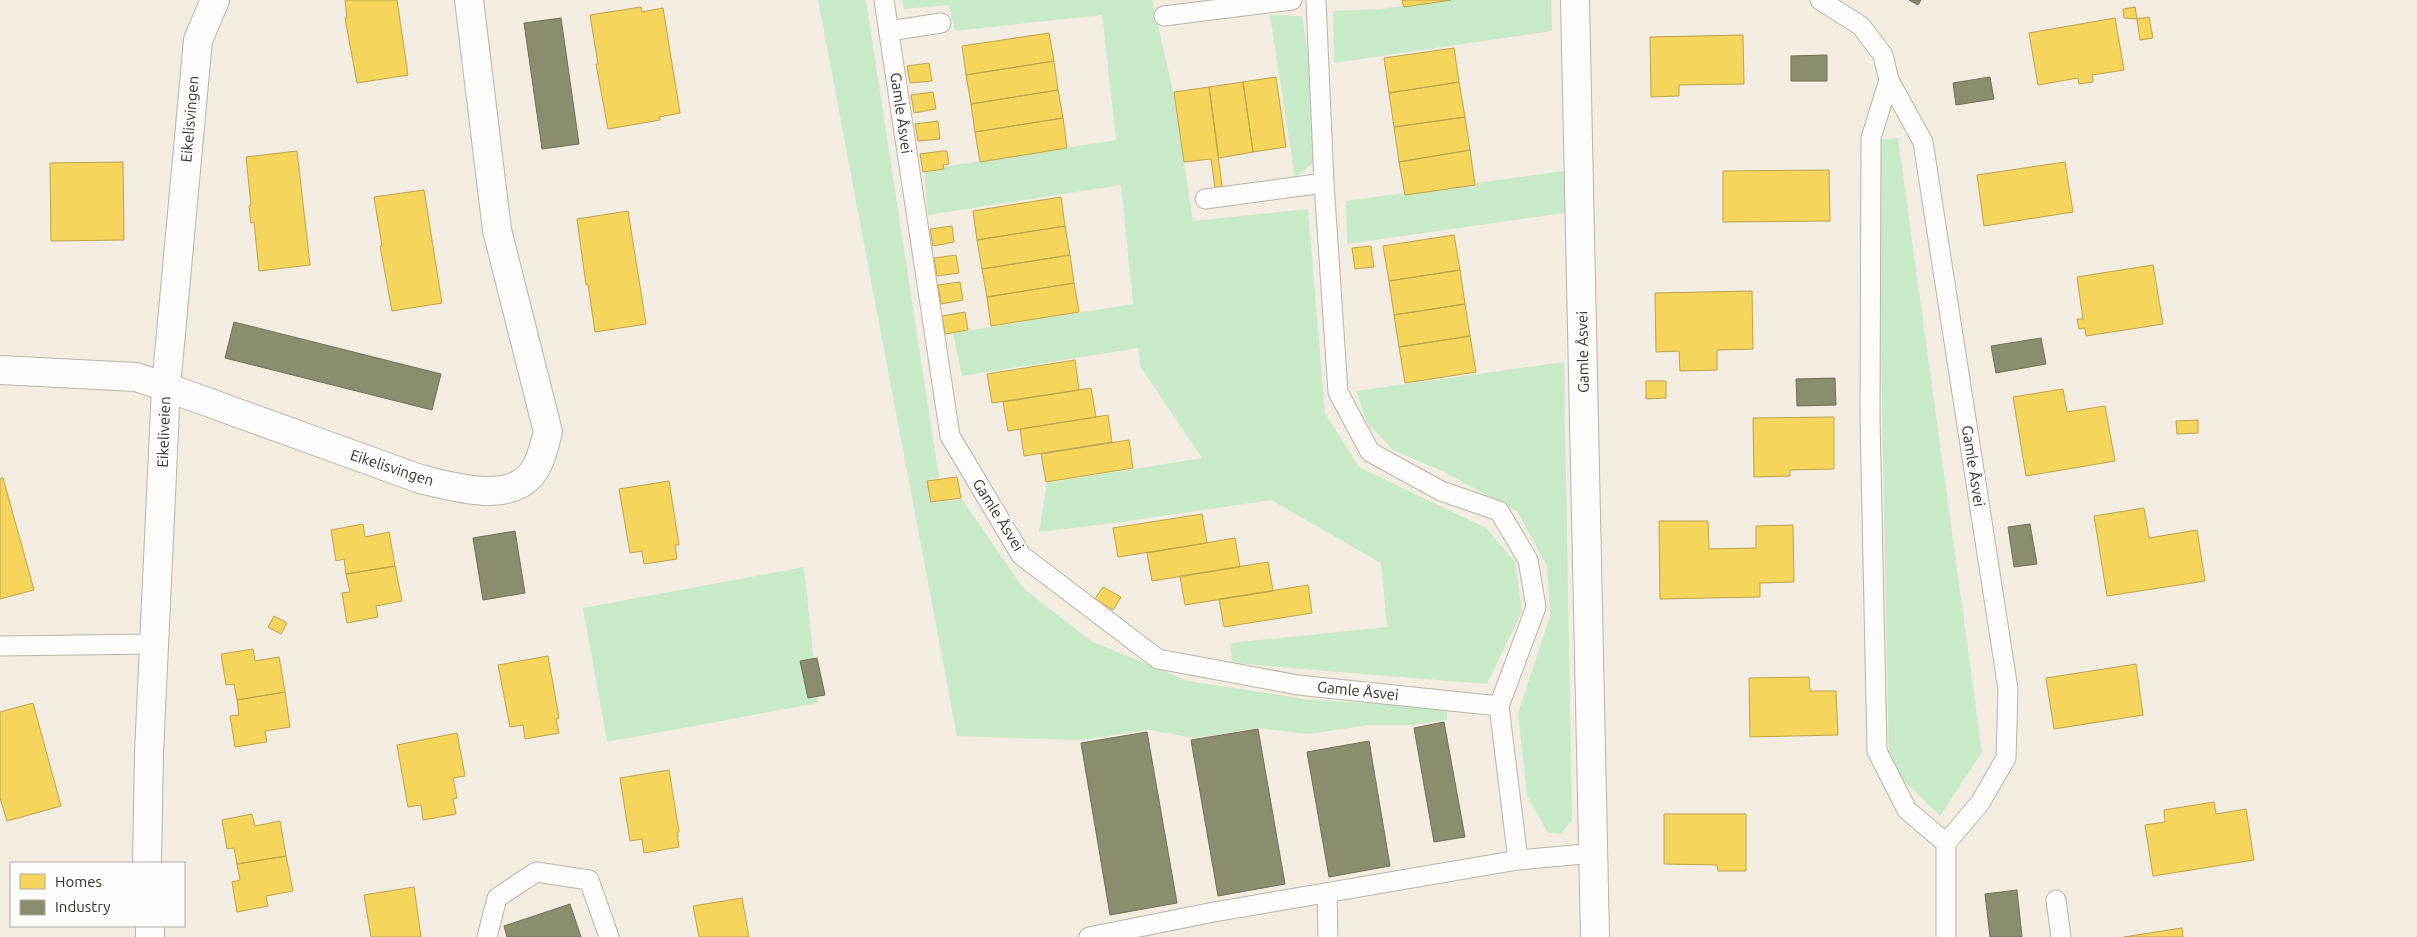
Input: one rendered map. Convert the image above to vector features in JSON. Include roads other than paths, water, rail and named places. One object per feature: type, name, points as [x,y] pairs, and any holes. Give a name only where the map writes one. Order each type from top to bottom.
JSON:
[{"type":"street","name":"Eikelisvingen","points":[[215,0],[198,40],[166,387],[420,479],[492,492],[515,485],[531,476],[541,458],[548,432],[543,403],[497,230],[469,0]]},
{"type":"street","name":"Gamle Åsvei","points":[[1575,0],[1596,937]]},
{"type":"street","name":"Eikeliveien","points":[[0,370],[136,377],[166,387],[147,862]]},
{"type":"lane","name":"Gamle Åsvei","points":[[884,0],[950,436],[1021,554],[1158,659],[1298,685],[1500,706]]},
{"type":"lane","points":[[1164,16],[1292,0]]},
{"type":"lane","points":[[1316,0],[1324,183],[1338,392],[1370,452],[1441,491],[1499,511],[1528,560],[1536,606],[1500,706],[1518,860]]},
{"type":"lane","name":"Gamle Åsvei","points":[[1820,0],[1861,26],[1883,55],[1888,80],[1923,142],[2008,690],[2006,758],[1980,803],[1946,843],[1907,810],[1877,751],[1870,417],[1871,138],[1888,80]]},
{"type":"lane","points":[[889,31],[941,23]]},
{"type":"lane","points":[[1205,199],[1324,183]]},
{"type":"lane","points":[[0,646],[155,644]]},
{"type":"lane","points":[[1946,843],[1946,937]]},
{"type":"lane","points":[[1089,937],[1214,912],[1518,860],[1594,854]]},
{"type":"lane","points":[[487,937],[497,898],[536,872],[589,880],[609,937]]},
{"type":"lane","points":[[1327,893],[1328,937]]},
{"type":"lane","points":[[2056,900],[2061,937]]}]
